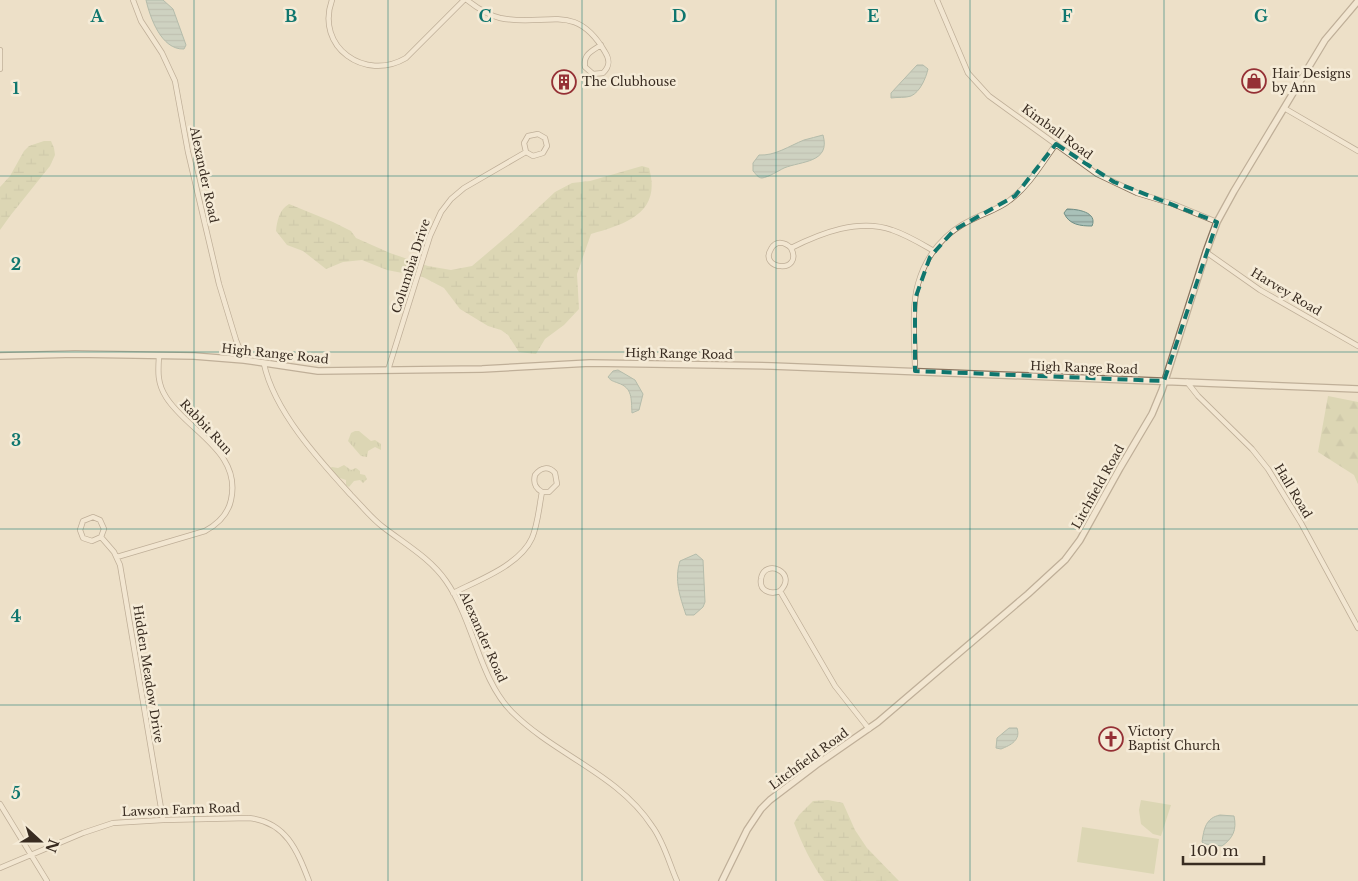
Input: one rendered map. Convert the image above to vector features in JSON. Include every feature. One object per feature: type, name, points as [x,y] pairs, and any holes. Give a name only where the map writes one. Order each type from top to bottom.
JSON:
[{"type":"street","name":"Alexander Road","points":[[133,0],[141,21],[162,53],[175,81],[188,152],[219,284],[244,360]]},
{"type":"street","points":[[332,0],[329,10],[332,35],[338,46],[352,59],[364,64],[376,66],[395,64],[406,58],[465,0],[484,12],[505,19],[560,19],[572,21],[591,32],[601,45],[608,58],[608,66],[603,73],[593,74],[586,69],[584,59],[589,52],[601,45]]},
{"type":"street","name":"Kimball Road","points":[[937,0],[968,73],[989,96],[1092,170],[1149,198],[1191,210],[1217,222]]},
{"type":"street","name":"Litchfield Road","points":[[722,881],[747,830],[761,809],[790,784],[869,729],[1033,590],[1069,555],[1149,419],[1164,381],[1217,222],[1325,40],[1358,1]]},
{"type":"street","points":[[0,50],[0,69]]},
{"type":"street","points":[[1284,108],[1358,151]]},
{"type":"street","name":"Columbia Drive","points":[[536,133],[545,138],[547,146],[543,153],[533,156],[526,152],[524,143],[528,136],[536,133]]},
{"type":"street","points":[[914,371],[916,292],[921,274],[934,251],[954,230],[1005,204],[1015,196],[1056,144]]},
{"type":"street","name":"Columbia Drive","points":[[388,370],[436,220],[451,199],[471,183],[526,152]]},
{"type":"street","points":[[791,248],[816,235],[853,227],[872,226],[897,232],[934,251]]},
{"type":"street","points":[[785,243],[791,248],[793,251],[792,259],[784,267],[776,266],[770,260],[769,252],[775,244],[785,243]]},
{"type":"street","name":"Harvey Road","points":[[1206,252],[1260,290],[1358,346]]},
{"type":"street","name":"High Range Road","points":[[0,356],[37,354],[213,357],[318,371],[482,370],[625,363],[772,366],[1358,389]]},
{"type":"street","name":"Rabbit Run","points":[[117,557],[205,531],[225,515],[232,498],[233,485],[231,473],[222,456],[172,404],[163,391],[158,377],[159,356]]},
{"type":"street","name":"Alexander Road","points":[[264,364],[272,390],[306,444],[376,520],[422,555],[438,570],[466,616],[481,658],[493,686],[503,703],[530,729],[599,774],[646,816],[659,837],[676,881]]},
{"type":"street","name":"Hall Road","points":[[1187,382],[1198,396],[1252,448],[1268,469],[1301,523],[1358,628]]},
{"type":"street","points":[[541,469],[549,469],[555,473],[557,484],[549,492],[542,492],[538,490],[534,483],[535,475],[541,469]]},
{"type":"street","points":[[453,593],[507,564],[522,553],[534,533],[542,492]]},
{"type":"street","name":"Hidden Meadow Drive","points":[[93,517],[100,520],[104,529],[101,537],[92,541],[83,538],[80,530],[83,521],[93,517]]},
{"type":"street","name":"Hidden Meadow Drive","points":[[101,537],[117,557],[122,574],[163,820]]},
{"type":"street","points":[[772,568],[782,573],[785,581],[780,591],[772,593],[764,590],[760,579],[764,572],[772,568]]},
{"type":"street","points":[[780,591],[835,686],[869,729]]},
{"type":"street","points":[[0,804],[46,881]]},
{"type":"street","name":"Lawson Farm Road","points":[[0,868],[100,826],[119,822],[249,818],[261,820],[278,829],[291,842],[309,881]]},
{"type":"highlighted area","points":[[1056,144],[1114,182],[1217,222],[1164,381],[915,371],[915,299],[930,257],[954,230],[1015,196]]},
{"type":"green space","points":[[44,141],[51,141],[54,148],[55,155],[50,166],[0,230],[0,187],[10,176],[24,151],[29,146]]},
{"type":"green space","points":[[642,166],[649,168],[652,183],[646,206],[628,221],[591,234],[577,274],[579,309],[564,325],[545,339],[536,354],[519,352],[508,335],[501,330],[488,326],[460,309],[444,288],[423,277],[387,270],[362,260],[343,262],[326,269],[303,251],[287,245],[276,231],[281,213],[289,204],[333,222],[351,231],[356,238],[390,253],[428,266],[451,270],[472,266],[555,192],[572,183],[590,181]]},
{"type":"green space","points":[[1328,396],[1358,402],[1358,484],[1354,475],[1318,452]]},
{"type":"green space","points":[[359,431],[371,441],[375,440],[381,444],[381,450],[375,447],[368,451],[367,457],[361,456],[348,441],[351,433]]},
{"type":"green space","points":[[344,465],[351,470],[356,468],[367,479],[363,483],[360,480],[354,481],[349,487],[346,485],[346,480],[337,477],[330,468],[338,468]]},
{"type":"green space","points":[[828,800],[843,803],[855,830],[867,848],[899,881],[824,881],[807,853],[794,823],[813,801]]},
{"type":"green space","points":[[1141,800],[1171,805],[1161,836],[1153,834],[1141,824],[1139,810]]},
{"type":"green space","points":[[1082,827],[1159,839],[1154,874],[1077,862]]},
{"type":"water","points":[[146,0],[163,0],[173,9],[186,45],[184,49],[176,48],[163,38],[150,15]]},
{"type":"water","points":[[917,65],[923,65],[928,69],[920,88],[911,96],[891,98],[891,93]]},
{"type":"water","points":[[823,135],[823,151],[819,156],[762,178],[758,177],[753,171],[753,163],[759,155],[776,152],[804,140]]},
{"type":"water","points":[[1067,209],[1089,214],[1093,221],[1092,226],[1080,225],[1069,220],[1064,213]]},
{"type":"water","points":[[618,370],[635,380],[643,394],[639,410],[632,413],[629,391],[623,385],[612,381],[608,377],[613,371]]},
{"type":"water","points":[[696,554],[703,560],[705,602],[703,607],[694,615],[686,615],[679,588],[678,568],[680,561]]},
{"type":"water","points":[[1009,728],[1017,728],[1018,736],[1012,744],[1001,749],[996,748],[997,738]]},
{"type":"water","points":[[1215,816],[1234,816],[1235,825],[1233,833],[1222,846],[1205,844],[1202,842],[1206,824]]},
{"type":"place","name":"Hair Designs by Ann","points":[[1254,81]]},
{"type":"place","name":"The Clubhouse","points":[[564,82]]},
{"type":"place","name":"Victory Baptist Church","points":[[1111,739]]}]
